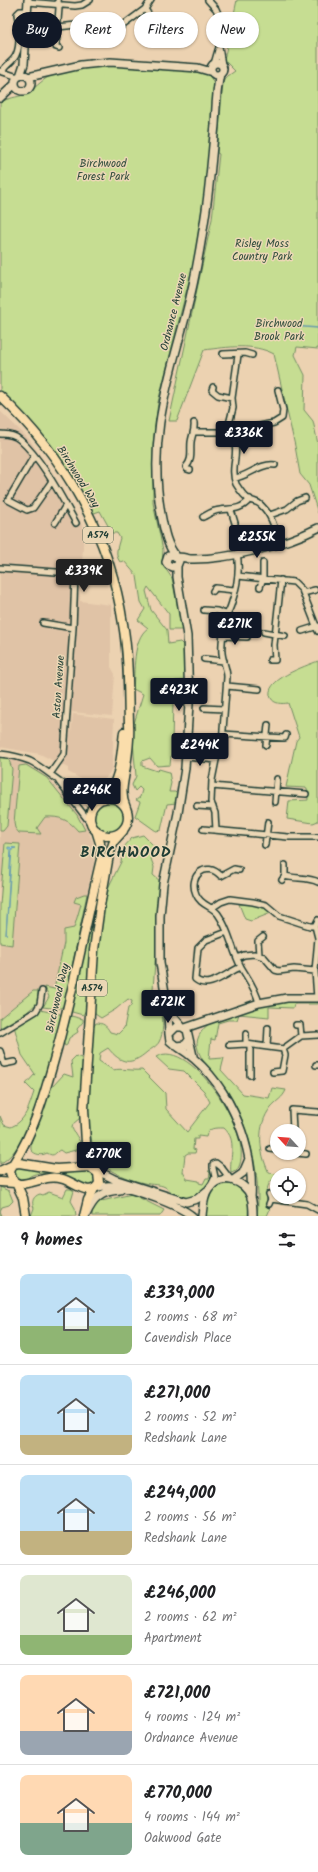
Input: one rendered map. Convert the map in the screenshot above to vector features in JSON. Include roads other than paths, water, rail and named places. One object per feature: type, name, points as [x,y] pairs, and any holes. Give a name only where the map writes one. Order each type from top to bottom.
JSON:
[{"type":"main road","name":"Birchwood Way","points":[[0,396],[26,422],[57,460],[80,496],[98,534],[112,575],[124,624],[127,660],[128,745],[122,793],[126,808]]},
{"type":"main road","name":"Birchwood Way","points":[[103,799],[112,788],[118,774],[128,702]]},
{"type":"main road","points":[[103,799],[109,798],[119,800],[126,808]]},
{"type":"main road","name":"A574","points":[[95,829],[91,823],[91,812],[94,806],[103,799]]},
{"type":"main road","name":"A574","points":[[85,1216],[88,1200],[100,1179],[86,1143],[84,1110],[94,950],[98,914],[109,855],[114,842],[128,822],[126,808]]},
{"type":"main road","name":"Birchwood Way","points":[[13,1165],[30,1133],[44,1095],[61,1037],[101,859],[100,843],[95,829]]},
{"type":"main road","points":[[95,829],[101,834],[112,836],[123,831]]},
{"type":"main road","points":[[0,1171],[19,1163],[56,1169],[87,1167],[95,1169]]},
{"type":"main road","points":[[13,1165],[11,1175],[23,1198],[26,1216]]},
{"type":"main road","points":[[0,1182],[24,1184],[52,1177],[67,1180],[85,1189],[95,1188]]},
{"type":"street","points":[[22,92],[17,89],[22,80],[24,64],[28,1],[58,2],[79,5],[90,0]]},
{"type":"street","points":[[126,23],[145,9],[151,0]]},
{"type":"street","points":[[208,0],[217,12]]},
{"type":"street","points":[[3,96],[28,90],[22,80],[3,72],[5,66],[17,54],[20,22],[17,14],[20,11],[27,11]]},
{"type":"street","points":[[219,48],[213,69],[216,75],[220,74],[223,70],[219,48]]},
{"type":"street","points":[[3,96],[22,80],[80,65],[107,62],[213,69]]},
{"type":"street","points":[[213,69],[217,63],[222,65]]},
{"type":"street","name":"Ordnance Avenue","points":[[213,69],[217,88]]},
{"type":"street","name":"Ordnance Avenue","points":[[169,1034],[168,1010],[160,963],[160,916],[163,884],[178,812],[186,757],[189,704],[188,661],[184,615],[177,577],[166,539],[158,492],[157,433],[166,386],[186,314],[200,251],[212,165],[217,88],[220,74]]},
{"type":"street","points":[[223,354],[252,355]]},
{"type":"street","points":[[227,432],[233,408],[232,398],[238,355]]},
{"type":"street","points":[[213,387],[212,390],[214,393],[232,398]]},
{"type":"street","points":[[234,438],[255,427],[279,421],[283,415],[278,390]]},
{"type":"street","points":[[275,402],[281,400]]},
{"type":"street","points":[[190,470],[186,467],[192,454],[191,442],[194,432],[194,423]]},
{"type":"street","points":[[194,432],[227,432],[234,438],[236,446],[235,478],[240,490],[250,500],[260,504],[270,515],[279,543]]},
{"type":"street","points":[[0,434],[13,436],[20,440],[34,456],[52,481],[76,523]]},
{"type":"street","points":[[34,456],[8,500],[27,510],[33,508],[52,481]]},
{"type":"street","points":[[235,478],[247,475],[261,467],[276,464]]},
{"type":"street","points":[[270,515],[287,509],[297,500],[305,498]]},
{"type":"street","points":[[203,518],[214,511],[231,510],[246,504],[250,500]]},
{"type":"street","points":[[55,523],[66,505]]},
{"type":"street","points":[[231,510],[235,524]]},
{"type":"street","points":[[173,564],[189,559],[237,553],[279,543],[318,528]]},
{"type":"street","name":"Ordnance Avenue","points":[[166,539],[171,550],[177,556]]},
{"type":"street","points":[[216,830],[212,786],[216,760],[222,743],[227,686],[227,669],[222,654],[223,636],[226,614],[232,603],[238,576],[239,561],[237,553]]},
{"type":"street","points":[[173,564],[170,555],[189,559]]},
{"type":"street","points":[[173,564],[179,561],[177,556]]},
{"type":"street","points":[[260,587],[263,578],[263,563]]},
{"type":"street","name":"Aston Avenue","points":[[0,568],[70,573],[76,577],[64,754],[50,774]]},
{"type":"street","points":[[238,576],[294,582],[299,586],[304,593],[317,628],[302,631]]},
{"type":"street","points":[[270,660],[275,660],[275,634],[281,580]]},
{"type":"street","points":[[213,591],[215,588],[234,590]]},
{"type":"street","points":[[304,593],[316,590]]},
{"type":"street","points":[[204,610],[217,611],[226,614]]},
{"type":"street","points":[[43,623],[73,628]]},
{"type":"street","points":[[264,632],[285,636]]},
{"type":"street","points":[[223,636],[247,637]]},
{"type":"street","points":[[204,659],[224,661]]},
{"type":"street","points":[[227,686],[259,689]]},
{"type":"street","points":[[204,708],[224,709]]},
{"type":"street","points":[[266,745],[268,725]]},
{"type":"street","points":[[222,734],[285,738],[286,735]]},
{"type":"street","points":[[0,754],[18,757],[31,762],[87,799],[103,799]]},
{"type":"street","points":[[186,757],[216,760]]},
{"type":"street","points":[[275,802],[277,779]]},
{"type":"street","points":[[58,780],[95,829]]},
{"type":"street","points":[[212,786],[306,794]]},
{"type":"street","points":[[197,806],[213,808]]},
{"type":"street","points":[[265,845],[268,822]]},
{"type":"street","points":[[203,829],[288,837],[318,838]]},
{"type":"street","points":[[285,865],[283,878],[313,880],[318,882]]},
{"type":"street","points":[[240,870],[234,869],[221,876],[216,870],[201,871],[196,876],[194,882],[197,897],[202,903],[212,908],[223,922],[241,967],[256,992],[259,1002]]},
{"type":"street","points":[[212,908],[221,902],[230,899],[253,902],[266,906],[279,916],[310,926],[315,926]]},
{"type":"street","points":[[252,1216],[251,1168],[244,1137],[228,1102],[205,1068],[193,1056],[170,1041],[169,1034],[176,1027],[198,1024],[236,1009],[259,1002],[287,998],[318,998],[315,971],[318,938],[315,926],[318,920]]},
{"type":"street","points":[[227,932],[206,940],[198,948],[195,979],[200,983],[208,983],[241,967]]},
{"type":"street","points":[[259,955],[258,941],[264,937]]},
{"type":"street","points":[[237,958],[249,954],[259,955],[268,961],[274,970],[279,971],[294,969],[315,971]]},
{"type":"street","points":[[0,1033],[36,1011],[40,1004],[42,991]]},
{"type":"street","name":"Ordnance Avenue","points":[[168,1010],[183,1027]]},
{"type":"street","points":[[178,1046],[185,1045],[198,1024]]},
{"type":"street","points":[[296,1025],[300,1026],[301,1036]]},
{"type":"street","points":[[183,1027],[188,1032],[193,1056]]},
{"type":"street","points":[[267,1046],[268,1028]]},
{"type":"street","points":[[246,1034],[248,1045],[248,1072]]},
{"type":"street","points":[[229,1045],[283,1048],[301,1036],[318,1035]]},
{"type":"street","points":[[273,1072],[282,1071],[285,1055],[283,1048]]},
{"type":"street","points":[[0,1051],[2,1064],[14,1062]]},
{"type":"street","points":[[293,1124],[292,1110],[318,1112]]},
{"type":"street","points":[[95,1169],[110,1177],[181,1202],[194,1201],[221,1180],[232,1180],[243,1173],[249,1157]]},
{"type":"street","points":[[202,1216],[204,1201],[209,1188],[216,1177],[213,1168],[214,1164],[216,1163],[232,1180],[242,1186],[252,1198]]},
{"type":"street","points":[[95,1188],[114,1186],[132,1191],[180,1208],[192,1216]]},
{"type":"street","points":[[85,1216],[93,1202],[102,1194],[110,1191],[132,1191]]},
{"type":"street","points":[[306,1204],[318,1210]]},
{"type":"water","points":[[8,847],[16,848],[12,849],[6,935],[11,849],[8,849]]},
{"type":"waterway","points":[[255,323],[318,328]]},
{"type":"district","name":"BIRCHWOOD","points":[[126,853]]},
{"type":"park label","name":"Birchwood Forest Park","points":[[103,170]]},
{"type":"park label","name":"Risley Moss Country Park","points":[[262,250]]},
{"type":"park label","name":"Birchwood Brook Park","points":[[279,330]]}]
